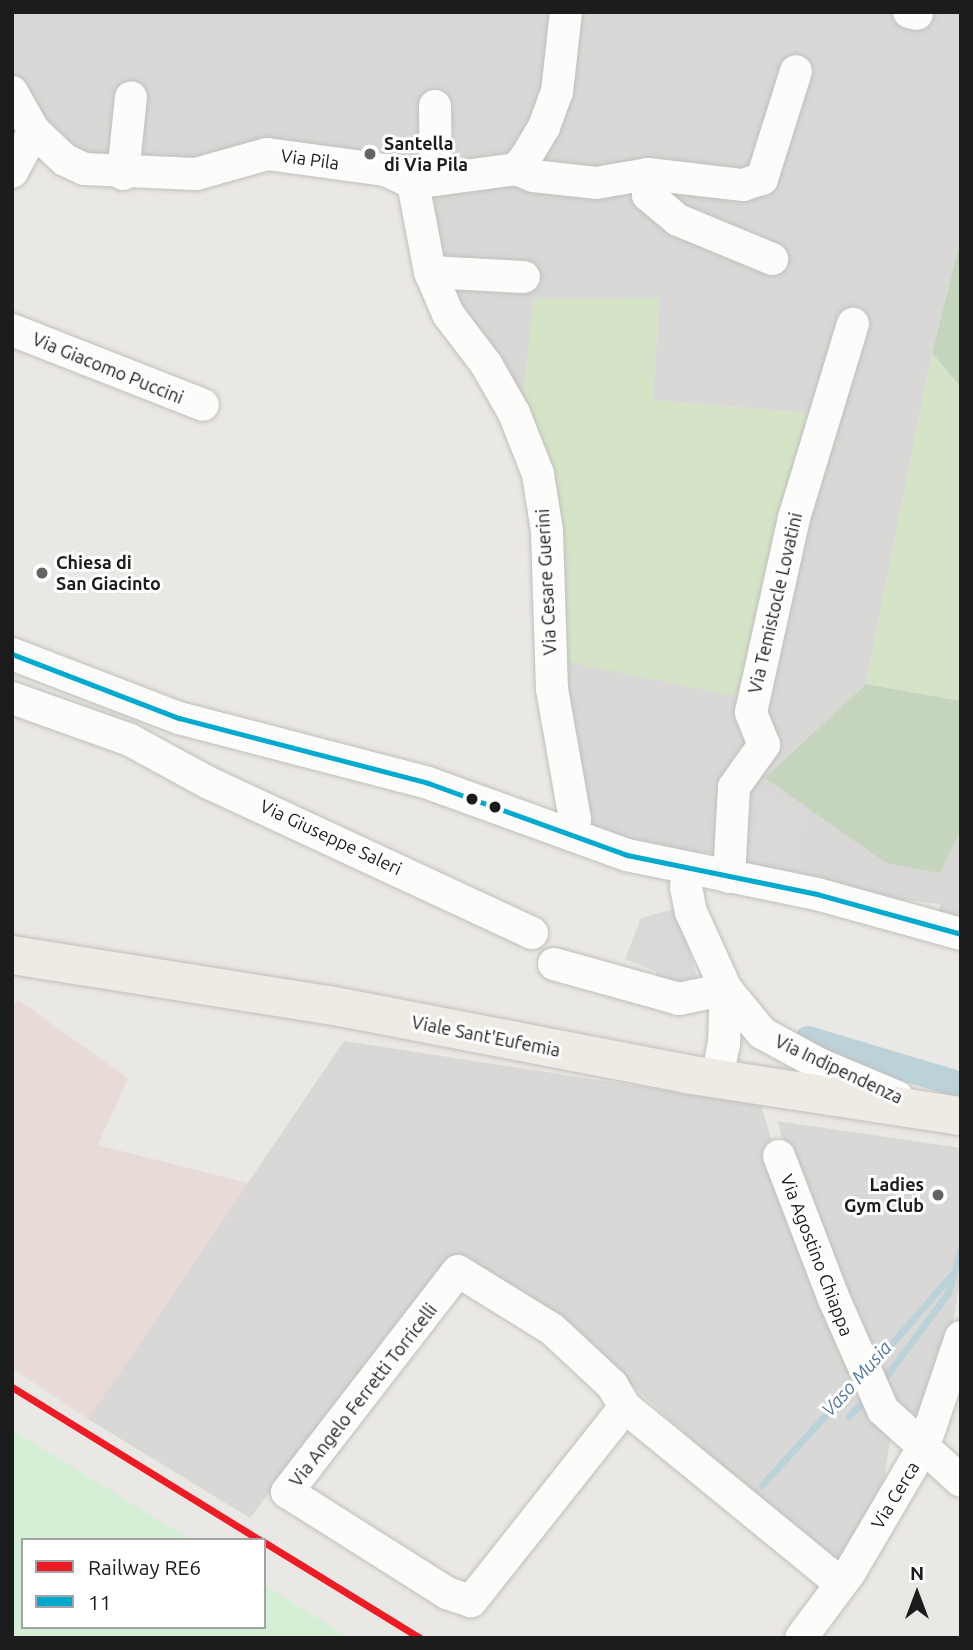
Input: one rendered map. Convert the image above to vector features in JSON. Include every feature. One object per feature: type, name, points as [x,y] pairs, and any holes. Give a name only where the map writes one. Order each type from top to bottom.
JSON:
[{"type":"main road","name":"Viale Sant'Eufemia","points":[[12,955],[329,1005],[717,1079],[945,1113]]},
{"type":"street","points":[[516,169],[544,127],[557,92],[566,12]]},
{"type":"street","points":[[424,181],[516,169],[533,176],[596,183],[648,174],[743,185],[762,179],[796,71]]},
{"type":"street","name":"Via Pila","points":[[12,92],[34,131],[65,160],[84,169],[123,174],[197,174],[267,153],[386,170],[424,181]]},
{"type":"street","points":[[123,174],[131,97]]},
{"type":"street","name":"Via Cesare Guerini","points":[[435,106],[424,181],[430,272],[448,314],[486,364],[514,413],[538,474],[547,531],[552,689],[575,819],[571,835]]},
{"type":"street","points":[[12,172],[34,131]]},
{"type":"street","points":[[648,174],[649,195],[678,220],[772,258]]},
{"type":"street","points":[[430,272],[524,277]]},
{"type":"street","name":"Via Temistocle Lovatini","points":[[729,877],[734,787],[764,745],[751,712],[791,531],[853,324]]},
{"type":"street","name":"Via Giacomo Puccini","points":[[12,330],[203,405]]},
{"type":"street","points":[[12,654],[179,718],[428,783],[626,855],[817,894],[961,934]]},
{"type":"street","name":"Via Giuseppe Saleri","points":[[12,698],[130,740],[209,783],[532,933]]},
{"type":"street","points":[[130,740],[142,704]]},
{"type":"street","name":"Via Indipendenza","points":[[688,869],[686,887],[691,912],[726,989],[762,1033],[819,1065],[945,1113]]},
{"type":"street","points":[[554,964],[679,999],[726,989]]},
{"type":"street","name":"Via Indipendenza","points":[[717,1079],[724,1044],[726,989]]},
{"type":"street","name":"Via Agostino Chiappa","points":[[779,1156],[858,1358],[883,1410],[961,1481]]},
{"type":"street","name":"Via Angelo Ferretti Torricelli","points":[[625,1408],[471,1601],[447,1593],[287,1492],[458,1271],[552,1329],[612,1385],[625,1408],[841,1584]]},
{"type":"street","name":"Via Cerca","points":[[801,1638],[841,1584],[924,1446],[961,1337]]},
{"type":"shaded area","points":[[12,12],[961,12],[961,238],[932,353],[866,684],[766,778],[940,873],[961,830],[961,925],[937,917],[940,904],[872,896],[747,867],[720,854],[666,849],[593,834],[568,753],[554,659],[786,492],[808,413],[653,400],[659,299],[522,403],[439,287],[417,170],[234,146],[228,158],[197,169],[12,147]]},
{"type":"shaded area","points":[[750,785],[805,812],[790,874],[746,860]]},
{"type":"shaded area","points":[[677,908],[702,995],[548,973],[562,948],[652,983],[657,972],[625,959],[641,918]]},
{"type":"shaded area","points":[[18,1000],[128,1078],[98,1145],[248,1183],[88,1419],[12,1368],[12,1007]]},
{"type":"shaded area","points":[[344,1041],[761,1105],[799,1232],[891,1433],[884,1481],[837,1562],[823,1558],[559,1320],[449,1256],[250,1518],[88,1419]]},
{"type":"shaded area","points":[[777,1121],[961,1148],[961,1272],[951,1336],[918,1415],[883,1398],[803,1200]]},
{"type":"green space","points":[[961,238],[961,387],[932,353]]},
{"type":"green space","points":[[659,298],[653,400],[808,413],[786,492],[745,698],[554,659],[522,403],[534,299]]},
{"type":"green space","points":[[932,353],[961,387],[961,701],[866,684]]},
{"type":"green space","points":[[866,684],[961,701],[961,830],[940,873],[886,863],[765,778]]},
{"type":"green space","points":[[12,1430],[188,1538],[21,1538],[21,1629],[266,1629],[266,1586],[350,1638],[12,1638]]},
{"type":"waterway","points":[[808,1039],[961,1085]]},
{"type":"waterway","name":"Vaso Musia","points":[[881,1383],[948,1293],[961,1249]]},
{"type":"waterway","name":"Vaso Musia","points":[[873,1365],[953,1273]]},
{"type":"waterway","name":"Vaso Musia","points":[[762,1485],[859,1378]]},
{"type":"waterway","name":"Vaso Musia","points":[[849,1416],[868,1396]]},
{"type":"rail line","name":"RE6","points":[[12,1387],[257,1538]]},
{"type":"rail line","name":"RE6","points":[[266,1543],[420,1638]]},
{"type":"transit line","name":"11","points":[[12,654],[179,718],[428,783],[627,855],[817,894],[961,934]]},
{"type":"place","name":"Santella di Via Pila","points":[[370,154]]},
{"type":"place","name":"Chiesa di San Giacinto","points":[[42,573]]},
{"type":"place","name":"Ladies Gym Club","points":[[938,1195]]}]
